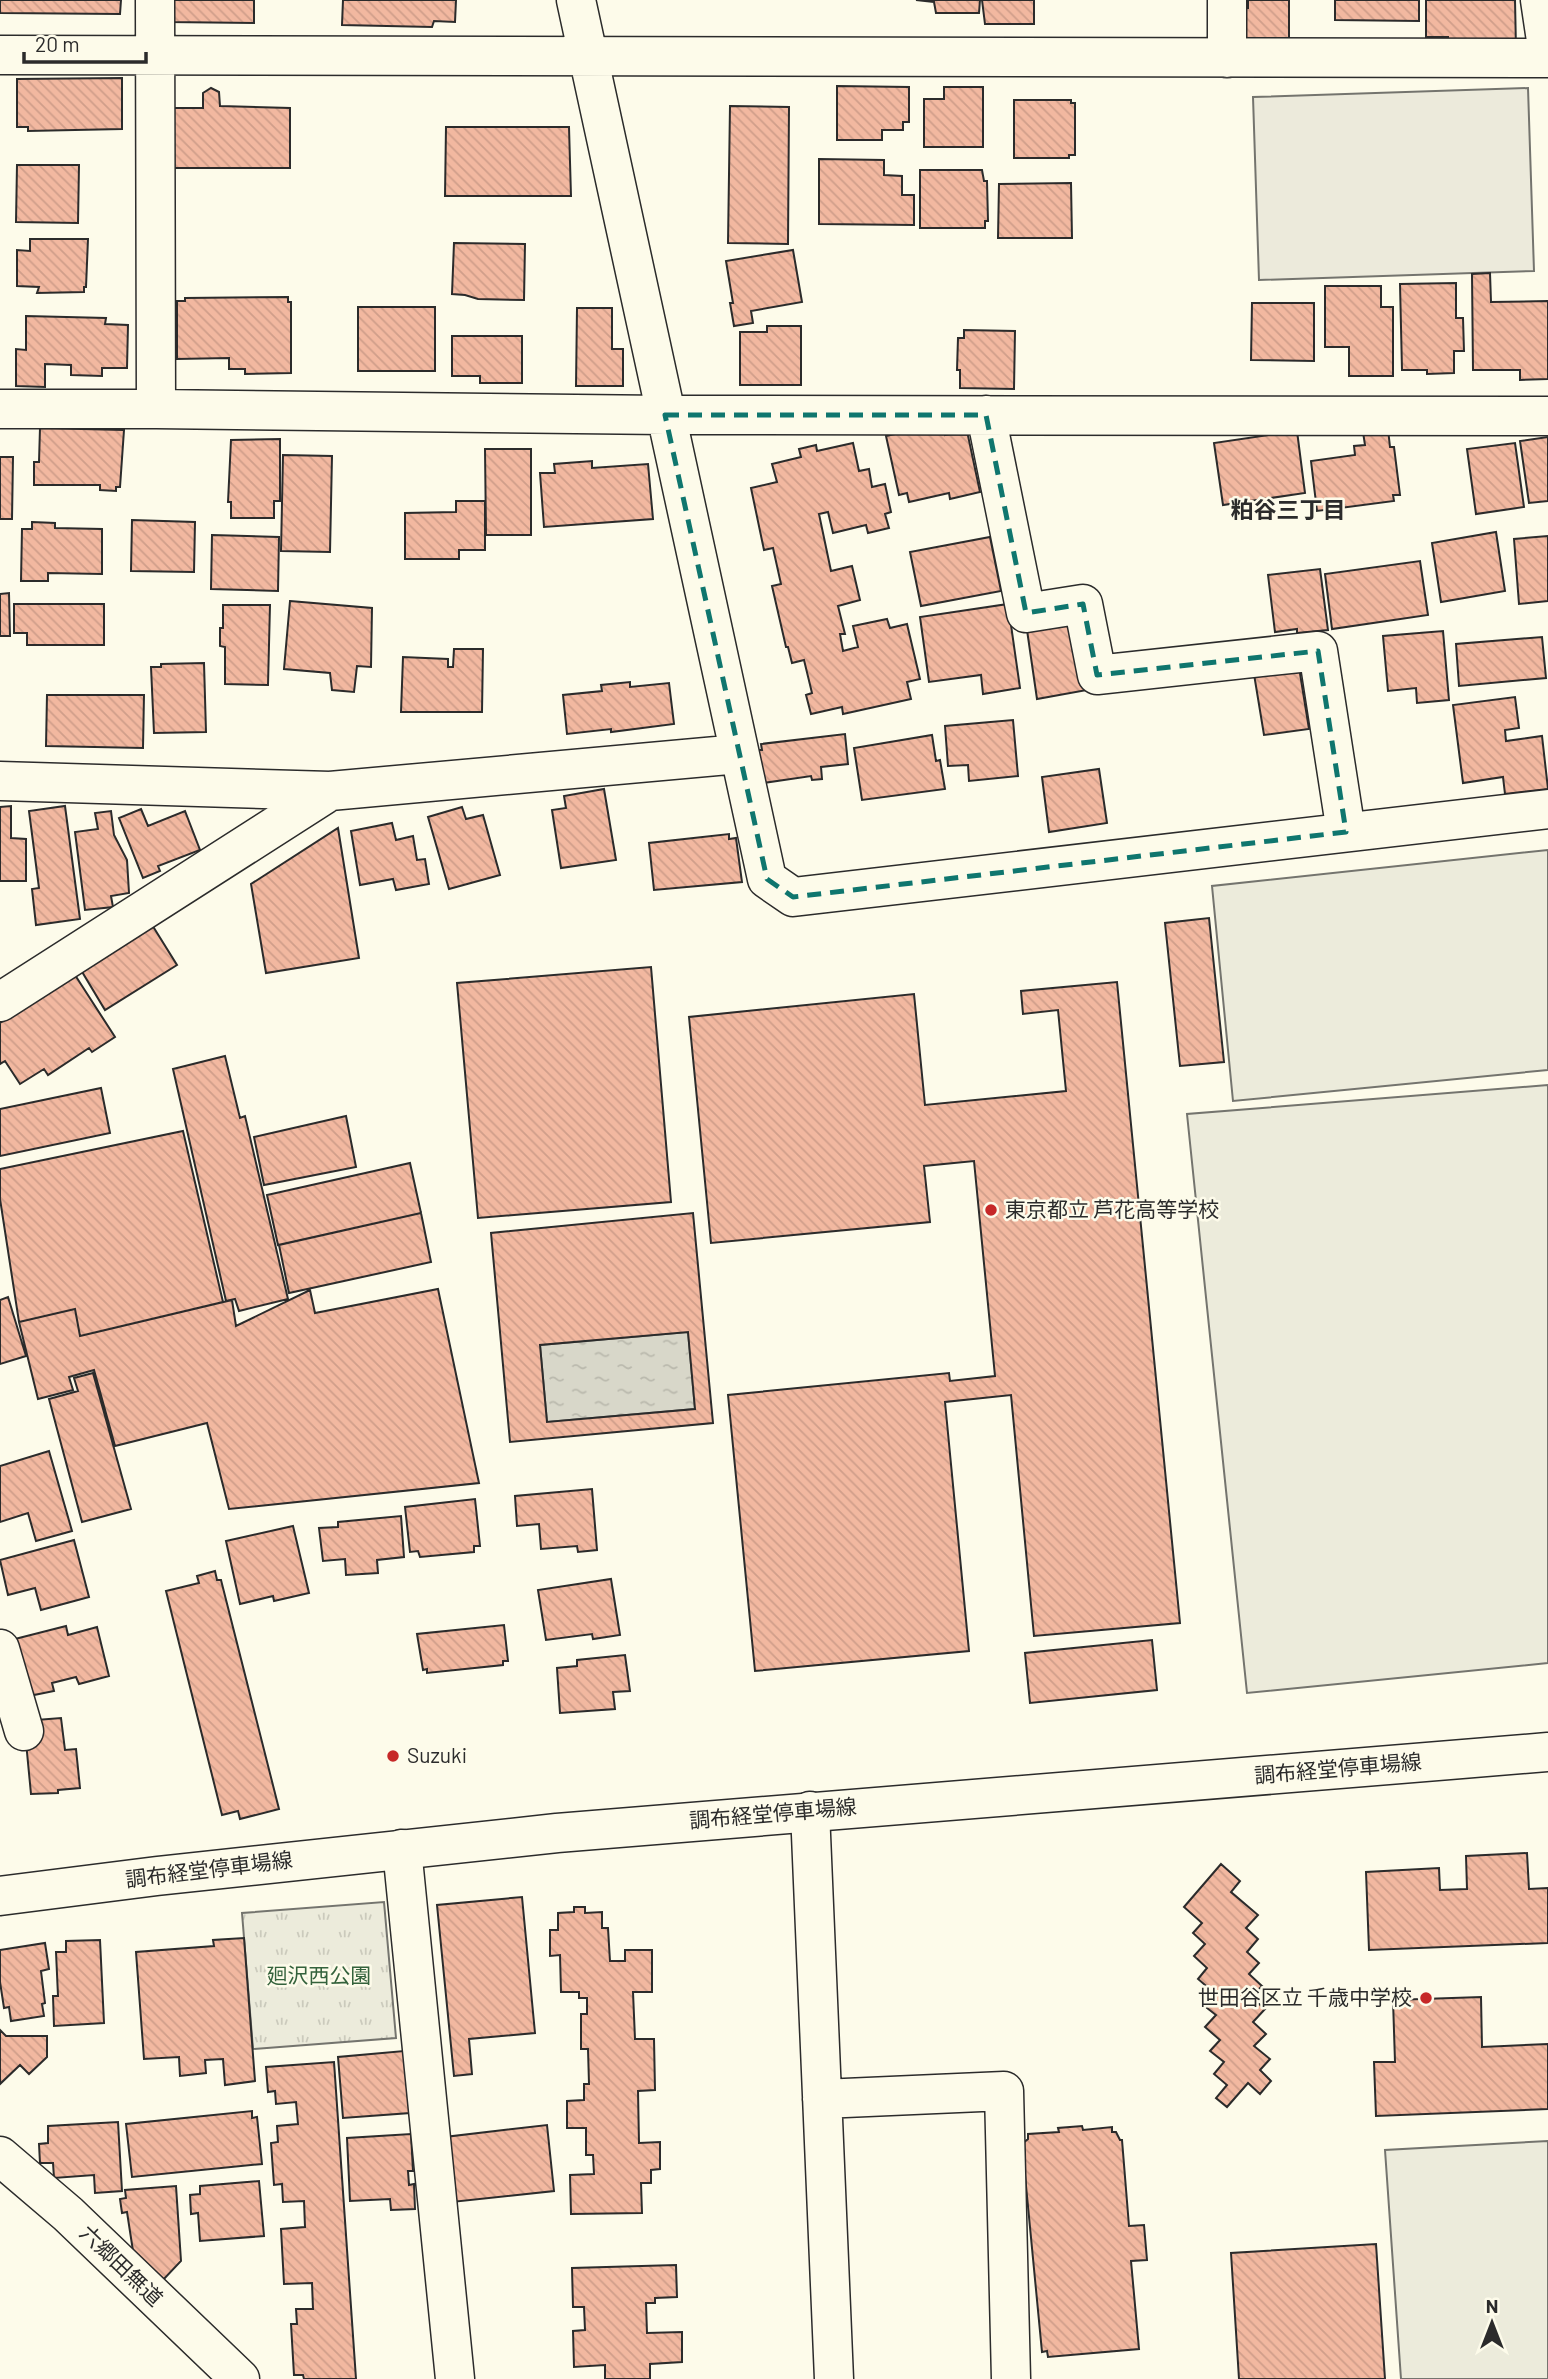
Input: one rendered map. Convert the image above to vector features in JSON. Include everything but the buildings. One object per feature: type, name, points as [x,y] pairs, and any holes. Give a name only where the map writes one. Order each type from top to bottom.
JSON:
[{"type":"street","points":[[155,0],[156,409]]},
{"type":"street","points":[[576,0],[766,879],[793,897],[1548,809]]},
{"type":"street","points":[[1227,0],[1227,58]]},
{"type":"street","points":[[0,55],[1227,58],[1548,56],[1540,0]]},
{"type":"street","points":[[0,409],[665,415],[1548,416]]},
{"type":"street","points":[[986,415],[1026,613],[1083,604],[1097,675],[1318,651],[1346,832]]},
{"type":"street","points":[[0,781],[330,791],[739,754]]},
{"type":"street","points":[[0,1002],[330,791]]},
{"type":"street","points":[[0,1649],[24,1731]]},
{"type":"street","name":"調布経堂停車場線","points":[[0,1896],[402,1849],[810,1811],[1548,1752]]},
{"type":"street","points":[[810,1811],[834,2379]]},
{"type":"street","points":[[402,1849],[455,2379]]},
{"type":"street","points":[[822,2099],[1004,2091],[1011,2379]]},
{"type":"street","name":"六郷田無道","points":[[0,2156],[68,2214],[222,2371]]},
{"type":"highlighted area","points":[[665,415],[986,415],[1026,613],[1083,604],[1097,675],[1318,651],[1346,832],[793,897],[767,879]]},
{"type":"green space","points":[[1548,850],[1548,1070],[1233,1101],[1212,886]]},
{"type":"green space","points":[[1548,1085],[1548,1663],[1247,1693],[1187,1114]]},
{"type":"green space","name":"廻沢西公園","points":[[384,1902],[396,2038],[253,2049],[242,1913]]},
{"type":"green space","points":[[1548,2141],[1548,2379],[1401,2379],[1385,2150]]},
{"type":"shaded area","points":[[1528,88],[1534,271],[1259,280],[1253,97]]},
{"type":"water","points":[[688,1332],[695,1409],[547,1422],[540,1345]]},
{"type":"place","name":"東京都立 芦花高等学校","points":[[991,1210]]},
{"type":"place","name":"Suzuki","points":[[393,1756]]},
{"type":"place","name":"世田谷区立 千歳中学校","points":[[1426,1998]]},
{"type":"district","name":"粕谷三丁目","points":[[1288,510]]}]
